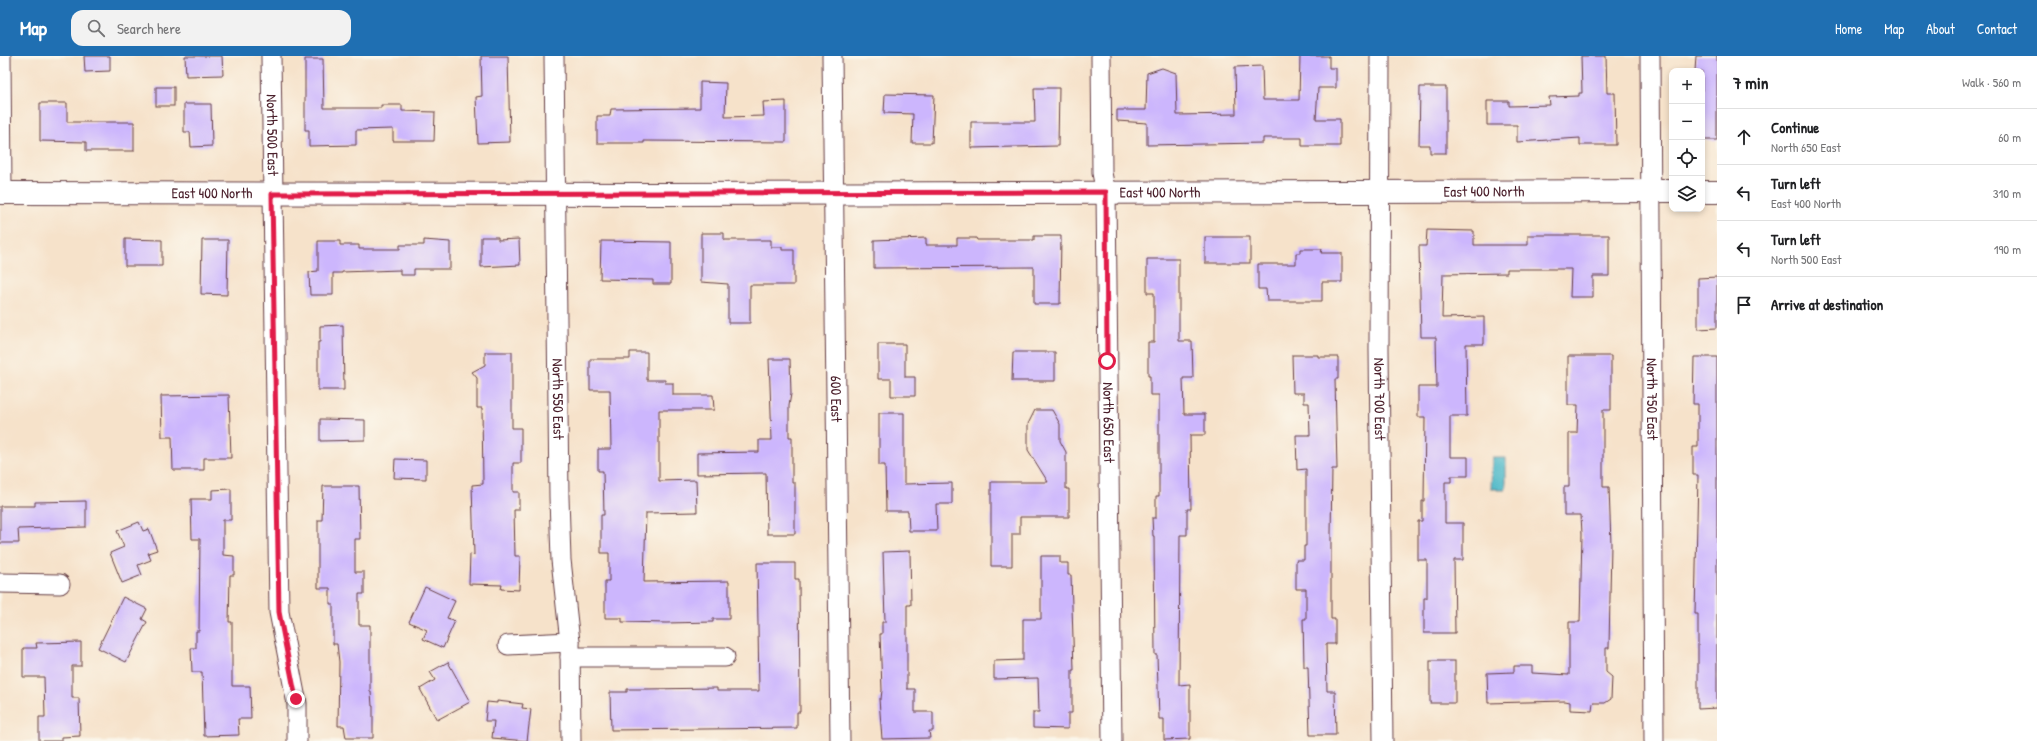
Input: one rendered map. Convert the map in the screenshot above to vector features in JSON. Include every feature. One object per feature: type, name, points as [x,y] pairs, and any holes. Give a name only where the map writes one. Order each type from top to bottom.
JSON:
[{"type":"main road","name":"East 400 North","points":[[1,193],[833,194],[1662,191]]},
{"type":"main road","points":[[1705,192],[1717,192]]},
{"type":"street","points":[[1,56],[1,193]]},
{"type":"street","name":"North 500 East","points":[[271,56],[279,612],[297,704],[298,741]]},
{"type":"street","name":"North 550 East","points":[[554,56],[559,497],[562,560],[570,650],[571,741]]},
{"type":"street","name":"600 East","points":[[832,56],[840,741]]},
{"type":"street","name":"North 650 East","points":[[1101,56],[1102,173],[1106,192],[1112,741]]},
{"type":"street","name":"North 700 East","points":[[1380,56],[1379,192],[1383,741]]},
{"type":"street","name":"North 750 East","points":[[1650,56],[1662,191],[1654,741]]},
{"type":"street","points":[[0,583],[60,584]]},
{"type":"street","points":[[508,645],[570,650],[725,657]]},
{"type":"water","points":[[1492,458],[1506,458],[1506,489],[1491,489]]},
{"type":"building","points":[[84,56],[110,56],[110,71],[85,72]]},
{"type":"building","points":[[185,56],[222,56],[223,75],[186,76]]},
{"type":"building","points":[[481,56],[508,56],[510,142],[478,143],[476,97],[482,96]]},
{"type":"building","points":[[1300,56],[1329,56],[1329,68],[1336,68],[1336,88],[1318,88],[1316,119],[1340,119],[1340,146],[1302,146],[1302,138],[1263,138],[1263,143],[1147,145],[1147,123],[1117,121],[1117,110],[1146,110],[1147,73],[1162,68],[1176,73],[1177,115],[1236,114],[1235,67],[1262,66],[1263,100],[1299,100]]},
{"type":"building","points":[[1581,56],[1606,56],[1607,93],[1615,93],[1616,145],[1580,145],[1580,138],[1517,142],[1517,125],[1487,125],[1487,101],[1509,101],[1509,106],[1550,105],[1549,97],[1579,96],[1579,93],[1582,93]]},
{"type":"building","points":[[1696,56],[1717,56],[1717,140],[1705,140],[1705,68],[1695,68]]},
{"type":"building","points":[[305,59],[323,59],[324,108],[381,108],[381,105],[402,105],[402,111],[435,112],[434,141],[393,141],[393,129],[356,130],[356,145],[309,146],[309,130],[305,130]]},
{"type":"building","points":[[700,82],[726,83],[725,117],[764,116],[763,102],[786,101],[786,142],[644,141],[644,143],[597,143],[597,116],[610,116],[611,109],[700,108]]},
{"type":"building","points":[[156,87],[174,87],[174,106],[156,106]]},
{"type":"building","points":[[1420,87],[1446,87],[1446,153],[1430,153],[1430,145],[1419,145]]},
{"type":"building","points":[[1034,88],[1059,88],[1058,146],[971,148],[971,122],[1035,122]]},
{"type":"building","points":[[885,94],[934,95],[932,143],[912,143],[913,114],[884,113]]},
{"type":"building","points":[[40,103],[67,103],[67,122],[134,122],[134,151],[86,151],[86,142],[40,141]]},
{"type":"building","points":[[184,104],[211,104],[212,146],[191,147],[190,132],[184,132]]},
{"type":"building","points":[[1427,230],[1474,231],[1474,245],[1528,245],[1528,235],[1609,235],[1609,276],[1593,276],[1593,297],[1570,297],[1571,269],[1507,269],[1507,273],[1443,274],[1442,318],[1484,317],[1484,344],[1466,344],[1467,416],[1450,416],[1450,457],[1468,457],[1468,476],[1451,476],[1451,482],[1445,482],[1445,523],[1463,523],[1463,560],[1454,560],[1455,633],[1424,633],[1424,598],[1427,598],[1427,560],[1418,560],[1418,521],[1422,521],[1422,501],[1424,501],[1425,417],[1418,417],[1418,387],[1437,387],[1436,337],[1421,337],[1419,246],[1426,246]]},
{"type":"building","points":[[701,233],[724,233],[724,240],[771,240],[771,247],[782,247],[782,250],[794,250],[794,285],[750,285],[750,323],[728,323],[728,284],[701,282]]},
{"type":"building","points":[[1034,236],[1061,236],[1060,304],[1034,304],[1034,267],[874,268],[874,240],[926,238],[926,245],[957,245],[957,238],[976,238],[977,240],[1034,240]]},
{"type":"building","points":[[481,237],[498,237],[498,240],[519,239],[520,265],[481,267]]},
{"type":"building","points":[[1205,237],[1250,237],[1250,263],[1205,263]]},
{"type":"building","points":[[125,239],[162,240],[162,266],[125,266]]},
{"type":"building","points":[[202,240],[228,240],[227,295],[201,294]]},
{"type":"building","points":[[424,240],[450,242],[450,269],[414,269],[414,275],[400,275],[400,270],[333,273],[333,295],[310,295],[309,272],[318,271],[318,241],[340,241],[340,245],[359,245],[359,249],[400,249],[400,245],[424,245]]},
{"type":"building","points":[[601,241],[671,242],[671,284],[653,284],[653,280],[600,279]]},
{"type":"building","points":[[1300,249],[1322,249],[1321,253],[1342,253],[1342,282],[1322,282],[1322,301],[1267,301],[1266,289],[1258,289],[1258,264],[1296,264],[1296,253],[1300,253]]},
{"type":"building","points":[[1147,259],[1179,259],[1179,341],[1192,341],[1193,378],[1183,378],[1184,414],[1205,414],[1205,435],[1190,435],[1191,509],[1187,509],[1187,535],[1180,535],[1179,685],[1190,684],[1190,739],[1164,740],[1164,719],[1159,719],[1157,655],[1155,655],[1154,536],[1152,518],[1156,518],[1156,496],[1159,496],[1159,395],[1150,395],[1150,376],[1148,376],[1148,342],[1154,342],[1154,293],[1147,293]]},
{"type":"building","points":[[1717,277],[1717,328],[1698,329],[1698,278]]},
{"type":"building","points":[[343,325],[344,390],[318,390],[318,342],[320,342],[320,326]]},
{"type":"building","points":[[878,344],[905,344],[905,377],[915,377],[915,396],[891,396],[891,379],[878,379]]},
{"type":"building","points":[[485,352],[512,352],[512,428],[521,428],[521,463],[513,463],[513,492],[519,492],[519,510],[514,510],[515,556],[520,556],[519,590],[501,589],[502,585],[469,584],[470,554],[474,555],[472,485],[483,484],[482,408],[477,408],[477,378],[472,372],[485,365]]},
{"type":"building","points":[[630,352],[647,352],[647,380],[665,380],[665,383],[673,383],[673,395],[713,395],[714,410],[659,410],[659,481],[696,480],[697,512],[646,513],[644,582],[729,581],[729,619],[713,619],[713,622],[666,623],[622,622],[622,618],[605,618],[605,581],[609,581],[609,553],[601,553],[601,515],[604,515],[603,471],[598,471],[598,449],[611,449],[610,390],[590,390],[590,359],[630,359]]},
{"type":"building","points":[[1013,352],[1055,352],[1055,381],[1012,381]]},
{"type":"building","points":[[1292,355],[1338,357],[1338,379],[1335,379],[1337,469],[1332,469],[1331,535],[1331,619],[1335,619],[1335,644],[1326,644],[1327,691],[1335,691],[1336,735],[1310,735],[1308,667],[1304,667],[1303,619],[1306,619],[1306,589],[1296,589],[1296,560],[1304,560],[1304,546],[1306,546],[1306,469],[1297,470],[1296,435],[1310,435],[1309,403],[1304,403],[1304,393],[1293,393]]},
{"type":"building","points":[[1568,356],[1611,356],[1611,410],[1603,410],[1603,487],[1609,487],[1611,544],[1609,648],[1606,648],[1606,672],[1612,677],[1611,699],[1605,703],[1593,703],[1592,711],[1570,710],[1570,702],[1565,701],[1488,703],[1487,673],[1514,672],[1514,666],[1532,666],[1532,673],[1569,675],[1569,622],[1580,622],[1582,534],[1581,515],[1564,515],[1564,487],[1569,487],[1569,433],[1577,433],[1578,405],[1568,405]]},
{"type":"building","points":[[1694,357],[1717,357],[1717,708],[1698,709],[1698,614],[1695,614],[1698,475],[1693,475],[1693,447],[1698,447],[1698,404],[1693,404]]},
{"type":"building","points":[[769,359],[790,359],[791,394],[789,406],[789,437],[792,437],[792,483],[795,483],[795,534],[767,534],[766,473],[697,474],[697,453],[759,452],[759,440],[772,440]]},
{"type":"building","points":[[229,395],[231,458],[204,458],[204,470],[173,470],[172,437],[162,437],[161,396]]},
{"type":"building","points":[[1035,410],[1052,410],[1060,424],[1060,441],[1066,452],[1066,489],[1069,489],[1069,517],[1020,517],[1020,534],[1012,534],[1012,566],[991,566],[991,482],[1048,482],[1028,450],[1028,424]]},
{"type":"building","points":[[879,413],[904,413],[904,484],[952,483],[952,504],[936,504],[937,531],[909,531],[908,511],[886,511],[885,465],[879,465]]},
{"type":"building","points":[[320,419],[365,420],[365,440],[320,441]]},
{"type":"building","points":[[395,459],[426,460],[426,479],[394,478]]},
{"type":"building","points":[[323,486],[359,486],[360,539],[355,539],[355,572],[364,572],[364,594],[359,594],[359,625],[370,625],[370,692],[373,706],[373,738],[346,738],[344,726],[338,726],[339,662],[337,644],[333,644],[333,604],[330,604],[330,588],[318,588],[318,520],[322,520]]},
{"type":"building","points":[[231,489],[231,520],[223,520],[223,555],[234,556],[234,575],[230,575],[229,622],[232,622],[232,686],[250,686],[251,719],[238,719],[239,735],[204,736],[202,672],[192,672],[191,648],[196,648],[196,631],[199,631],[200,539],[192,539],[191,499],[212,499],[212,490]]},
{"type":"building","points":[[86,501],[86,527],[18,529],[19,543],[0,543],[0,506],[35,506],[35,502]]},
{"type":"building","points":[[139,522],[143,531],[149,529],[157,550],[148,553],[151,560],[138,565],[142,575],[122,583],[110,553],[124,547],[117,531]]},
{"type":"building","points":[[910,551],[911,605],[907,605],[907,689],[915,689],[915,712],[933,712],[933,731],[929,731],[930,738],[882,739],[879,699],[881,699],[882,690],[880,634],[882,634],[882,622],[885,622],[883,552]]},
{"type":"building","points":[[1041,556],[1060,556],[1060,563],[1068,563],[1068,575],[1071,575],[1074,670],[1072,670],[1072,713],[1068,713],[1068,729],[1033,728],[1033,712],[1039,712],[1038,678],[994,679],[994,661],[1023,660],[1023,619],[1041,619]]},
{"type":"building","points":[[757,563],[795,563],[795,579],[799,579],[800,712],[797,712],[797,728],[611,730],[610,692],[627,692],[627,689],[717,688],[717,691],[759,691]]},
{"type":"building","points":[[425,587],[455,601],[447,618],[455,621],[443,648],[423,639],[427,630],[409,622]]},
{"type":"building","points":[[123,597],[147,609],[142,619],[147,622],[126,662],[98,648]]},
{"type":"building","points":[[81,642],[81,666],[72,666],[72,698],[79,698],[80,736],[62,737],[62,741],[39,741],[39,717],[45,717],[44,677],[23,677],[23,648],[37,648],[36,643]]},
{"type":"building","points":[[1430,661],[1455,661],[1455,703],[1430,703]]},
{"type":"building","points":[[448,662],[470,702],[437,720],[420,689],[435,680],[430,672]]},
{"type":"building","points":[[497,701],[523,704],[522,708],[531,709],[527,741],[492,738],[494,721],[485,721],[487,702],[497,703]]},
{"type":"route","points":[[296,699],[279,612],[272,194],[833,194],[1106,192],[1107,361]]}]
